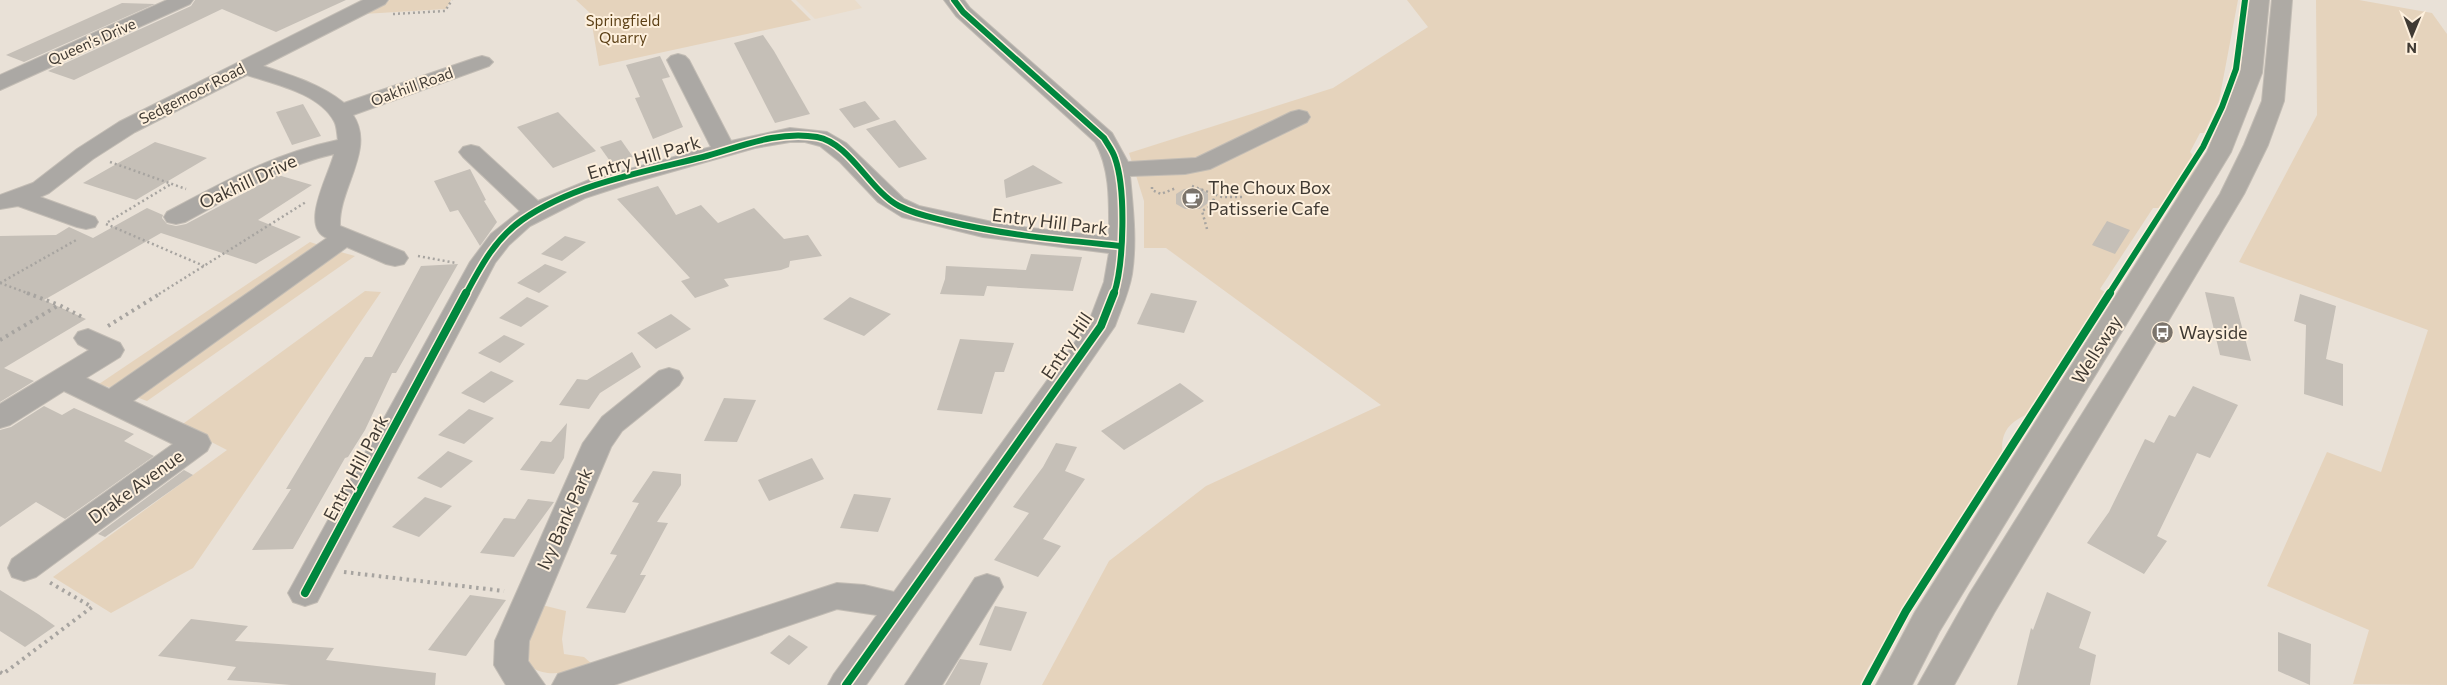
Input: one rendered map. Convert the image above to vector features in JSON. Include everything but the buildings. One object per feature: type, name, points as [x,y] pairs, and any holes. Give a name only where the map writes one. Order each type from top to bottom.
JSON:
[{"type":"main road","name":"Wellsway","points":[[1894,685],[1927,622],[2215,160],[2237,111],[2251,73],[2259,0]]},
{"type":"main road","name":"Wellsway","points":[[1936,685],[1982,603],[2232,194],[2256,144],[2273,101],[2282,0]]},
{"type":"main road","points":[[2215,160],[2244,170]]},
{"type":"street","name":"Queen's Drive","points":[[0,83],[183,0]]},
{"type":"street","name":"Sedgemoor Road","points":[[8,203],[41,188],[85,154],[127,127],[378,0]]},
{"type":"street","name":"Entry Hill","points":[[846,685],[1101,326],[1113,298],[1119,273],[1121,246],[1118,169],[1115,157],[1104,138],[963,12],[954,0]]},
{"type":"street","name":"Entry Hill Park","points":[[678,60],[725,151]]},
{"type":"street","name":"Oakhill Road","points":[[341,112],[482,62]]},
{"type":"street","points":[[244,67],[311,90],[331,101],[341,112],[350,144],[326,217],[328,230],[395,258]]},
{"type":"street","points":[[1118,169],[1202,164],[1299,117]]},
{"type":"street","name":"Entry Hill Park","points":[[305,593],[483,262],[497,241],[535,212],[556,201],[642,172],[765,139],[790,135],[822,138],[836,148],[896,205],[921,215],[950,223],[1046,239],[1121,246]]},
{"type":"street","name":"Oakhill Drive","points":[[176,217],[264,170],[309,153],[350,144]]},
{"type":"street","points":[[470,152],[535,212]]},
{"type":"street","points":[[8,203],[96,223]]},
{"type":"street","points":[[111,402],[344,238]]},
{"type":"street","points":[[0,418],[110,350],[96,333]]},
{"type":"street","name":"Ivy Bank Park","points":[[525,685],[511,666],[512,642],[598,442],[612,424],[669,378]]},
{"type":"street","name":"Drake Avenue","points":[[24,568],[196,443],[63,379]]},
{"type":"street","points":[[923,685],[987,587]]},
{"type":"street","points":[[570,685],[837,596],[864,598],[901,607]]},
{"type":"path","points":[[347,16],[445,11],[452,0]]},
{"type":"path","points":[[85,154],[210,198]]},
{"type":"path","points":[[1151,168],[1159,172],[1152,184],[1152,190],[1158,195],[1165,195],[1173,188],[1180,187]]},
{"type":"path","points":[[0,283],[59,305],[96,333],[336,184]]},
{"type":"path","points":[[1186,185],[1211,190],[1215,195],[1226,198],[1245,197]]},
{"type":"path","points":[[1173,188],[1179,192]]},
{"type":"path","points":[[1207,229],[1202,211],[1212,205],[1215,195]]},
{"type":"path","points":[[96,223],[204,266]]},
{"type":"path","points":[[395,258],[415,256],[448,263]]},
{"type":"path","points":[[0,340],[59,305]]},
{"type":"path","points":[[0,672],[3,674],[92,607],[24,568]]},
{"type":"path","points":[[319,569],[531,595]]},
{"type":"shaded area","points":[[796,0],[855,0],[862,8],[815,19]]},
{"type":"green space","points":[[390,0],[451,0],[446,9],[363,14]]},
{"type":"green space","name":"Springfield Quarry","points":[[576,0],[791,0],[811,20],[599,66],[590,13]]},
{"type":"green space","points":[[1407,0],[2238,0],[2219,101],[2204,133],[2200,133],[2190,152],[2198,161],[2187,188],[2164,208],[2153,208],[2100,289],[2110,295],[2033,412],[2018,419],[2004,434],[2003,458],[1868,668],[1860,685],[1042,685],[1109,561],[1206,486],[1381,405],[1166,248],[1144,248],[1144,201],[1129,153],[1333,88],[1428,27]]},
{"type":"green space","points":[[2316,0],[2359,0],[2432,13],[2447,34],[2447,685],[2353,684],[2369,630],[2267,586],[2327,452],[2381,472],[2428,330],[2239,262],[2317,115]]},
{"type":"green space","points":[[310,242],[325,247],[118,390],[99,384]]},
{"type":"green space","points":[[337,251],[355,256],[147,401],[131,395]]},
{"type":"green space","points":[[365,291],[381,292],[193,568],[111,613],[53,577],[227,450],[180,426]]},
{"type":"green space","points":[[538,604],[566,611],[562,639],[564,654],[584,657],[594,666],[555,673],[547,673],[532,667],[525,654]]},
{"type":"cycle path","points":[[846,685],[1101,326],[1119,275],[1122,235],[1118,169],[1115,157],[1104,138],[963,12],[954,0]]},
{"type":"cycle path","points":[[1866,685],[1906,611],[2203,147],[2222,107],[2236,69],[2245,0]]},
{"type":"cycle path","points":[[305,593],[483,262],[513,227],[556,201],[597,185],[747,143],[790,135],[805,135],[819,137],[828,141],[848,157],[895,204],[927,217],[1006,233],[1121,246]]},
{"type":"place","name":"The Choux Box Patisserie Cafe","points":[[1192,198]]},
{"type":"place","name":"Wayside","points":[[2163,333]]}]
